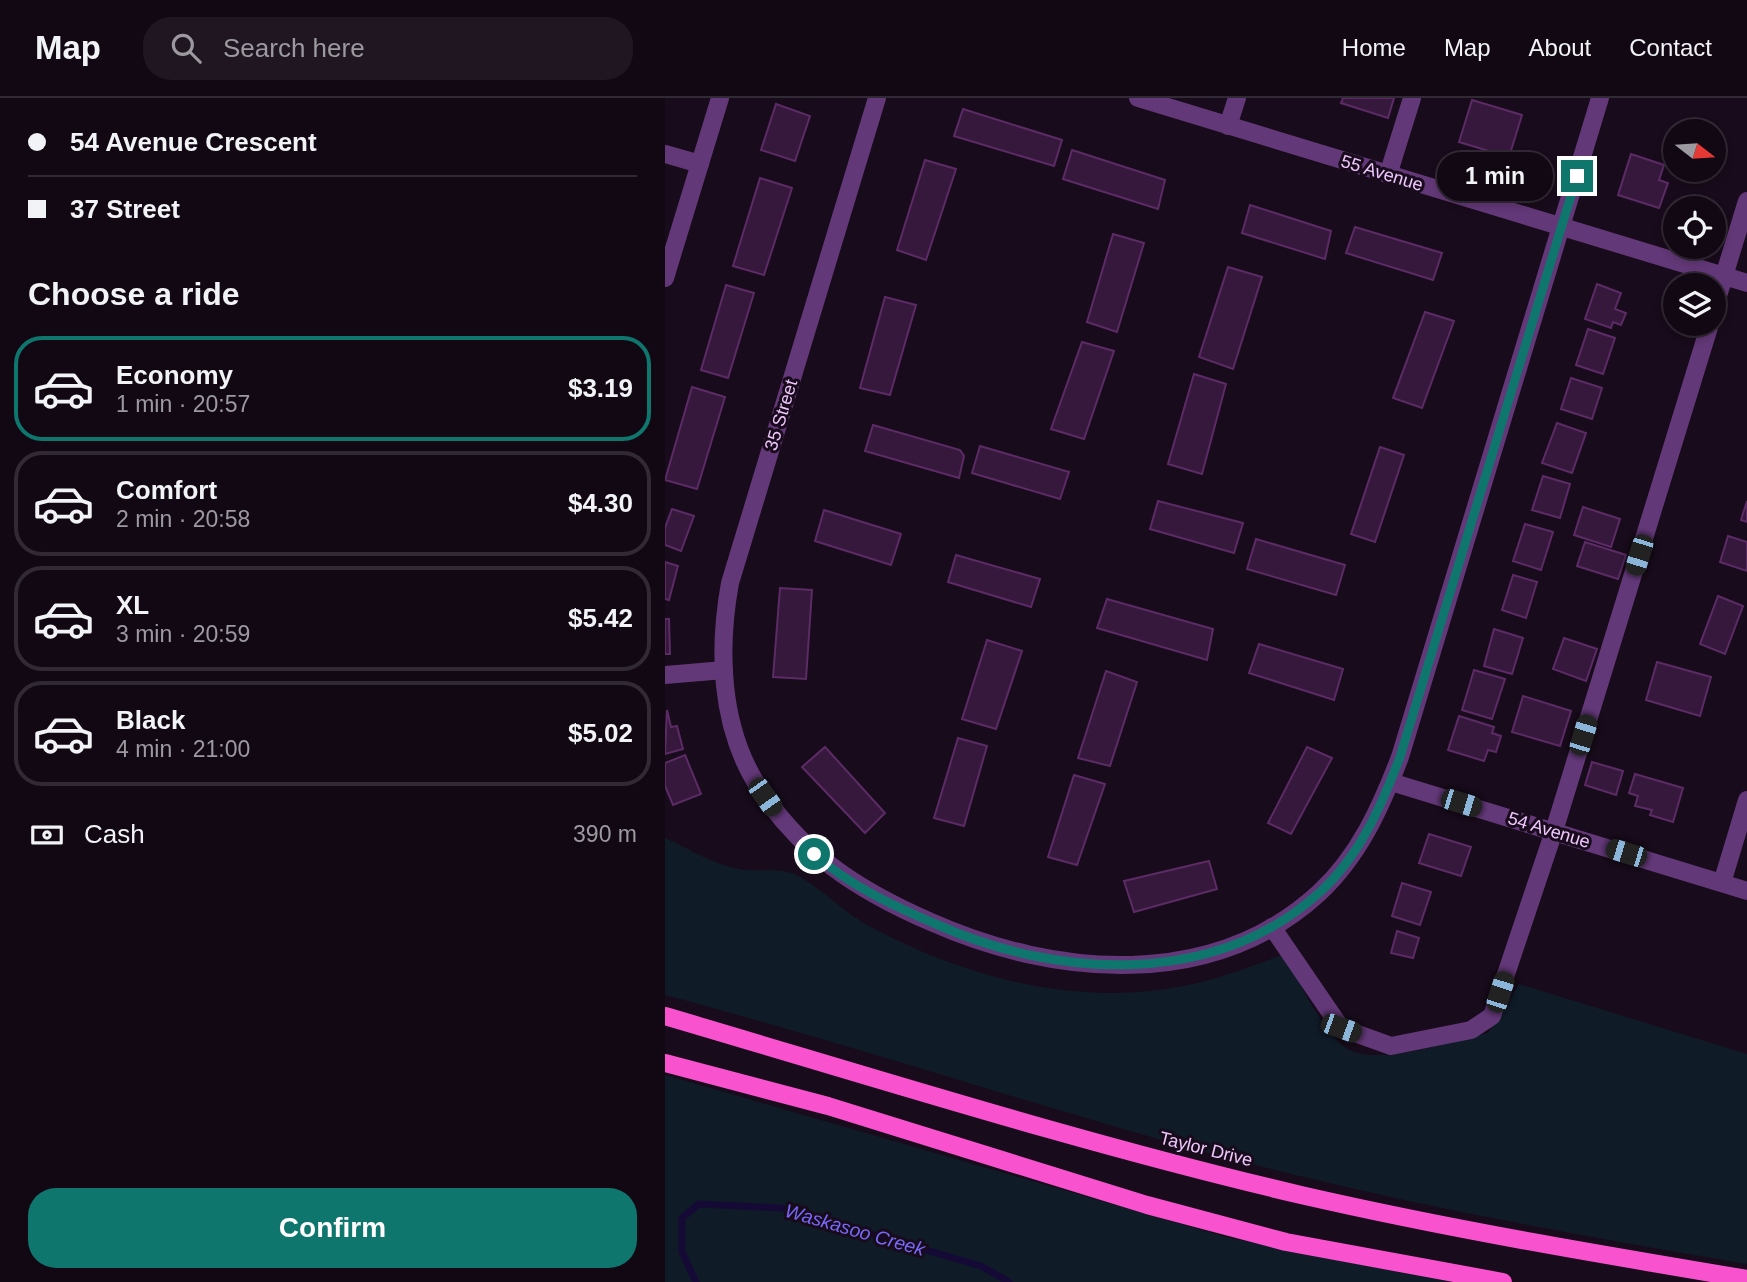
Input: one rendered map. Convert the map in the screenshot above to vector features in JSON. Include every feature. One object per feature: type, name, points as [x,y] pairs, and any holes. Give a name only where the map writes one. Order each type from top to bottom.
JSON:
[{"type":"main road","name":"Taylor Drive","points":[[665,1016],[1161,1160],[1301,1195],[1509,1239],[1747,1279]]},
{"type":"main road","points":[[665,1063],[828,1106],[1147,1205],[1286,1242],[1503,1282]]},
{"type":"street","points":[[665,278],[720,98]]},
{"type":"street","name":"35 Street","points":[[877,98],[730,583],[726,606],[724,670],[734,737],[755,782],[799,841],[829,867],[862,889],[903,910],[993,947],[1080,964],[1159,964],[1224,949],[1272,927],[1321,891],[1341,868],[1375,819],[1391,782],[1600,98]]},
{"type":"street","name":"55 Avenue","points":[[1138,98],[1715,273]]},
{"type":"street","points":[[1228,126],[1237,98]]},
{"type":"street","points":[[1388,175],[1412,98]]},
{"type":"street","points":[[665,153],[700,164]]},
{"type":"street","points":[[1726,273],[1747,201]]},
{"type":"street","name":"55 Avenue","points":[[1726,276],[1747,283]]},
{"type":"street","points":[[1272,927],[1341,1028],[1391,1046],[1471,1030],[1492,1016],[1554,831],[1706,336]]},
{"type":"street","points":[[665,675],[724,670]]},
{"type":"street","name":"54 Avenue","points":[[1391,782],[1747,891]]},
{"type":"street","points":[[1722,883],[1747,800]]},
{"type":"shaded area","points":[[665,838],[730,867],[792,873],[810,883],[862,922],[907,945],[983,974],[1023,984],[1103,993],[1143,992],[1210,980],[1285,954],[1328,1030],[1346,1048],[1360,1053],[1396,1054],[1488,1033],[1519,984],[1747,1054],[1747,1264],[1444,1208],[1218,1156],[665,995]]},
{"type":"shaded area","points":[[665,1075],[1226,1237],[1452,1282],[665,1282]]},
{"type":"building","points":[[1343,98],[1394,98],[1388,118],[1341,103]]},
{"type":"building","points":[[1472,100],[1522,115],[1509,157],[1459,142]]},
{"type":"building","points":[[776,104],[810,116],[795,161],[761,150]]},
{"type":"building","points":[[963,109],[1062,140],[1054,166],[954,136]]},
{"type":"building","points":[[1072,150],[1165,180],[1158,209],[1063,179]]},
{"type":"building","points":[[1631,154],[1663,165],[1659,180],[1668,183],[1659,208],[1618,195]]},
{"type":"building","points":[[925,160],[956,169],[926,260],[897,250]]},
{"type":"building","points":[[760,178],[792,188],[764,275],[733,266]]},
{"type":"building","points":[[1250,205],[1331,231],[1325,259],[1242,233]]},
{"type":"building","points":[[1355,227],[1442,253],[1433,280],[1346,253]]},
{"type":"building","points":[[1113,234],[1144,243],[1117,332],[1087,322]]},
{"type":"building","points":[[1228,267],[1262,277],[1233,369],[1199,357]]},
{"type":"building","points":[[1597,284],[1621,293],[1615,309],[1626,313],[1621,325],[1613,322],[1611,328],[1585,319]]},
{"type":"building","points":[[726,285],[754,293],[728,378],[701,370]]},
{"type":"building","points":[[885,297],[916,305],[890,395],[860,388]]},
{"type":"building","points":[[1425,312],[1454,321],[1422,408],[1393,398]]},
{"type":"building","points":[[1588,329],[1615,338],[1603,374],[1576,365]]},
{"type":"building","points":[[1082,342],[1114,351],[1084,439],[1051,429]]},
{"type":"building","points":[[1194,374],[1226,384],[1202,474],[1168,464]]},
{"type":"building","points":[[1571,378],[1602,388],[1592,419],[1561,409]]},
{"type":"building","points":[[692,387],[725,397],[697,489],[665,480]]},
{"type":"building","points":[[1557,423],[1586,433],[1572,473],[1542,463]]},
{"type":"building","points":[[873,425],[960,450],[964,456],[959,478],[865,451]]},
{"type":"building","points":[[980,446],[1069,472],[1060,499],[972,473]]},
{"type":"building","points":[[1380,447],[1404,455],[1375,542],[1351,534]]},
{"type":"building","points":[[1543,476],[1570,484],[1560,518],[1532,510]]},
{"type":"building","points":[[1158,501],[1243,523],[1234,553],[1150,529]]},
{"type":"building","points":[[1747,501],[1747,522],[1741,520]]},
{"type":"building","points":[[1583,507],[1620,519],[1611,547],[1574,535]]},
{"type":"building","points":[[672,509],[694,516],[681,551],[665,545],[665,528]]},
{"type":"building","points":[[824,510],[901,534],[891,565],[815,541]]},
{"type":"building","points":[[1525,524],[1553,532],[1541,570],[1513,561]]},
{"type":"building","points":[[1728,536],[1747,542],[1747,571],[1720,562]]},
{"type":"building","points":[[1256,539],[1345,565],[1336,595],[1247,569]]},
{"type":"building","points":[[1585,542],[1626,555],[1618,579],[1577,566]]},
{"type":"building","points":[[956,555],[1040,579],[1031,607],[948,582]]},
{"type":"building","points":[[665,562],[678,566],[669,600],[665,599]]},
{"type":"building","points":[[1513,575],[1537,582],[1526,618],[1502,610]]},
{"type":"building","points":[[780,588],[812,590],[806,679],[773,677]]},
{"type":"building","points":[[1718,596],[1743,606],[1725,654],[1700,644]]},
{"type":"building","points":[[1107,599],[1213,629],[1207,660],[1097,628]]},
{"type":"building","points":[[665,619],[669,619],[670,654],[665,654]]},
{"type":"building","points":[[1494,629],[1523,638],[1512,674],[1484,666]]},
{"type":"building","points":[[1564,638],[1597,649],[1586,681],[1553,669]]},
{"type":"building","points":[[987,640],[1022,651],[996,729],[962,719]]},
{"type":"building","points":[[1259,644],[1343,669],[1334,700],[1249,673]]},
{"type":"building","points":[[1657,662],[1711,677],[1700,716],[1646,700]]},
{"type":"building","points":[[1474,670],[1505,679],[1492,719],[1462,710]]},
{"type":"building","points":[[1106,671],[1137,682],[1110,766],[1078,758]]},
{"type":"building","points":[[1523,696],[1571,711],[1560,746],[1512,732]]},
{"type":"building","points":[[667,710],[671,727],[677,726],[683,749],[665,754]]},
{"type":"building","points":[[1459,716],[1494,727],[1492,733],[1501,736],[1496,752],[1488,750],[1484,761],[1448,750]]},
{"type":"building","points":[[958,738],[987,746],[964,826],[934,818]]},
{"type":"building","points":[[825,747],[885,813],[865,833],[802,767]]},
{"type":"building","points":[[1307,747],[1332,758],[1291,834],[1268,823]]},
{"type":"building","points":[[685,755],[701,794],[673,805],[665,786],[665,763]]},
{"type":"building","points":[[1592,762],[1623,771],[1616,795],[1585,785]]},
{"type":"building","points":[[1635,774],[1683,788],[1673,822],[1650,815],[1652,810],[1635,806],[1638,796],[1629,793]]},
{"type":"building","points":[[1074,775],[1105,784],[1077,865],[1048,857]]},
{"type":"building","points":[[1429,834],[1471,847],[1461,876],[1419,863]]},
{"type":"building","points":[[1209,861],[1217,889],[1134,912],[1124,881]]},
{"type":"building","points":[[1402,883],[1431,892],[1420,925],[1392,916]]},
{"type":"building","points":[[1397,931],[1419,938],[1413,958],[1391,953]]},
{"type":"waterway","name":"Waskasoo Creek","points":[[696,1282],[682,1252],[682,1218],[699,1204],[781,1208],[981,1266],[1009,1282]]},
{"type":"route","points":[[814,854],[862,889],[948,930],[993,947],[1080,964],[1159,964],[1224,949],[1272,927],[1321,891],[1359,845],[1375,819],[1400,757],[1577,176]]}]
